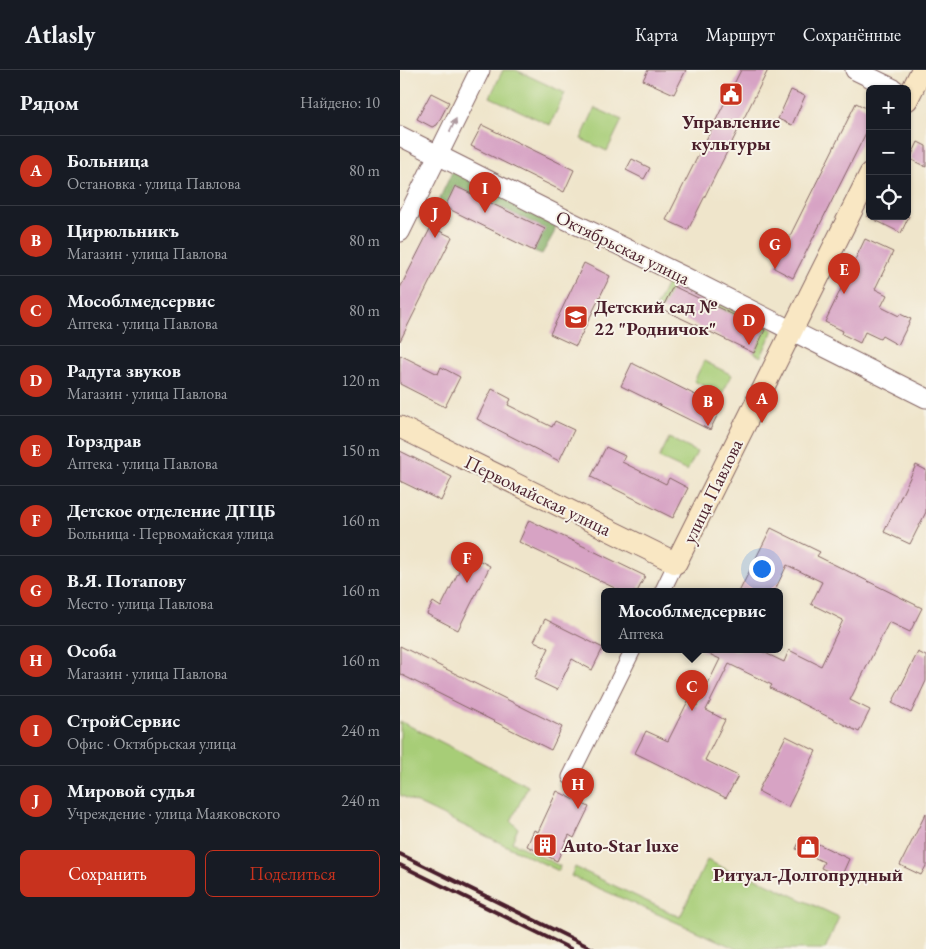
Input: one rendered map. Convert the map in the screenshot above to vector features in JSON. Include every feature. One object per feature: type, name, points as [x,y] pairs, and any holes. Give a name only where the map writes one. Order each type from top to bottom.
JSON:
[{"type":"main road","points":[[911,86],[922,70]]},
{"type":"main road","name":"улица Павлова","points":[[676,563],[870,175]]},
{"type":"main road","name":"Первомайская улица","points":[[400,427],[676,563]]},
{"type":"street","points":[[400,232],[480,70]]},
{"type":"street","points":[[855,70],[885,85]]},
{"type":"street","name":"Октябрьская улица","points":[[400,136],[926,398]]},
{"type":"street","name":"улица Павлова","points":[[664,588],[676,563]]},
{"type":"street","points":[[570,777],[632,653]]},
{"type":"green space","points":[[503,70],[516,70],[565,93],[550,125],[490,97]]},
{"type":"green space","points":[[595,108],[622,120],[607,151],[581,139]]},
{"type":"green space","points":[[453,170],[556,223],[554,233],[542,254],[534,251],[545,229],[456,186],[445,207],[437,204]]},
{"type":"green space","points":[[670,277],[773,330],[761,357],[754,353],[765,330],[674,286],[662,309],[656,306]]},
{"type":"green space","points":[[704,361],[732,375],[722,394],[694,381]]},
{"type":"green space","points":[[669,438],[697,452],[687,471],[659,458]]},
{"type":"green space","points":[[400,721],[528,786],[511,821],[518,828],[512,842],[560,866],[559,871],[400,795]]},
{"type":"green space","points":[[707,860],[750,881],[753,877],[839,917],[825,949],[737,949],[571,876],[575,867],[680,917]]},
{"type":"building","points":[[648,70],[686,70],[674,94],[643,80]]},
{"type":"building","points":[[741,70],[768,70],[688,230],[666,220]]},
{"type":"building","points":[[791,90],[805,96],[792,125],[778,119]]},
{"type":"building","points":[[431,93],[449,102],[437,125],[432,127],[417,119]]},
{"type":"building","points":[[856,103],[866,108],[866,133],[793,278],[774,268]]},
{"type":"building","points":[[482,125],[574,170],[564,192],[471,146]]},
{"type":"building","points":[[918,142],[926,146],[926,167],[911,160]]},
{"type":"building","points":[[632,159],[650,168],[644,179],[626,170]]},
{"type":"building","points":[[455,186],[545,229],[534,251],[445,207]]},
{"type":"building","points":[[875,220],[907,220],[901,233]]},
{"type":"building","points":[[431,227],[452,237],[400,341],[400,288]]},
{"type":"building","points":[[865,239],[893,252],[875,289],[887,295],[881,307],[899,316],[900,314],[911,319],[898,345],[882,336],[880,339],[865,332],[860,343],[842,334],[843,331],[825,322]]},
{"type":"building","points":[[584,263],[610,276],[576,346],[550,334]]},
{"type":"building","points":[[673,286],[765,330],[754,353],[662,309]]},
{"type":"building","points":[[400,355],[438,374],[441,367],[460,377],[445,407],[400,384]]},
{"type":"building","points":[[632,363],[721,408],[710,430],[621,386]]},
{"type":"building","points":[[492,389],[511,399],[508,405],[552,427],[555,421],[574,430],[559,461],[477,419]]},
{"type":"building","points":[[606,447],[625,456],[622,462],[666,484],[669,478],[688,488],[673,518],[591,477]]},
{"type":"building","points":[[400,451],[452,477],[441,501],[400,481]]},
{"type":"building","points":[[916,465],[926,470],[926,512],[910,544],[884,532]]},
{"type":"building","points":[[529,520],[645,576],[639,588],[615,588],[519,542]]},
{"type":"building","points":[[771,528],[820,552],[817,556],[922,608],[910,632],[889,622],[850,700],[870,710],[859,732],[770,688],[772,685],[729,664],[706,710],[725,720],[705,760],[738,776],[726,798],[635,753],[646,731],[668,741],[688,701],[697,706],[720,659],[707,653],[765,653],[784,662],[789,650],[821,666],[843,620],[811,604],[822,582],[787,565],[776,588],[741,588]]},
{"type":"building","points":[[459,550],[490,566],[458,630],[427,614],[433,602],[441,607],[461,567],[452,563]]},
{"type":"building","points":[[545,619],[601,647],[601,652],[592,670],[572,659],[557,690],[534,679],[549,648],[534,641]]},
{"type":"building","points":[[400,646],[562,727],[551,750],[400,674]]},
{"type":"building","points":[[918,652],[926,656],[926,681],[911,713],[892,703]]},
{"type":"building","points":[[786,736],[816,751],[788,807],[758,791]]},
{"type":"building","points":[[557,791],[589,807],[574,838],[569,835],[557,861],[527,846],[534,830],[538,832]]},
{"type":"building","points":[[926,813],[926,866],[921,875],[900,865]]},
{"type":"building","points":[[802,836],[849,859],[841,877],[821,868],[824,862],[796,849]]},
{"type":"railway","points":[[400,854],[593,949]]},
{"type":"railway","points":[[400,865],[571,949]]},
{"type":"place","name":"Управление культуры","points":[[731,94]]},
{"type":"place","name":"СтройСервис","points":[[485,213]]},
{"type":"place","name":"Мировой судья","points":[[435,238]]},
{"type":"place","name":"В.Я. Потапову","points":[[775,269]]},
{"type":"place","name":"Горздрав","points":[[844,294]]},
{"type":"place","name":"Детский сад № 22 \"Родничок\"","points":[[576,317]]},
{"type":"place","name":"Радуга звуков","points":[[749,345]]},
{"type":"place","name":"Больница","points":[[762,423]]},
{"type":"place","name":"Цирюльникъ","points":[[708,426]]},
{"type":"place","name":"Детское отделение ДГЦБ","points":[[467,583]]},
{"type":"place","name":"Мособлмедсервис","points":[[692,711]]},
{"type":"place","name":"Особа","points":[[578,809]]},
{"type":"place","name":"Auto-Star luxe","points":[[545,845]]},
{"type":"place","name":"Ритуал-Долгопрудный","points":[[808,847]]}]
